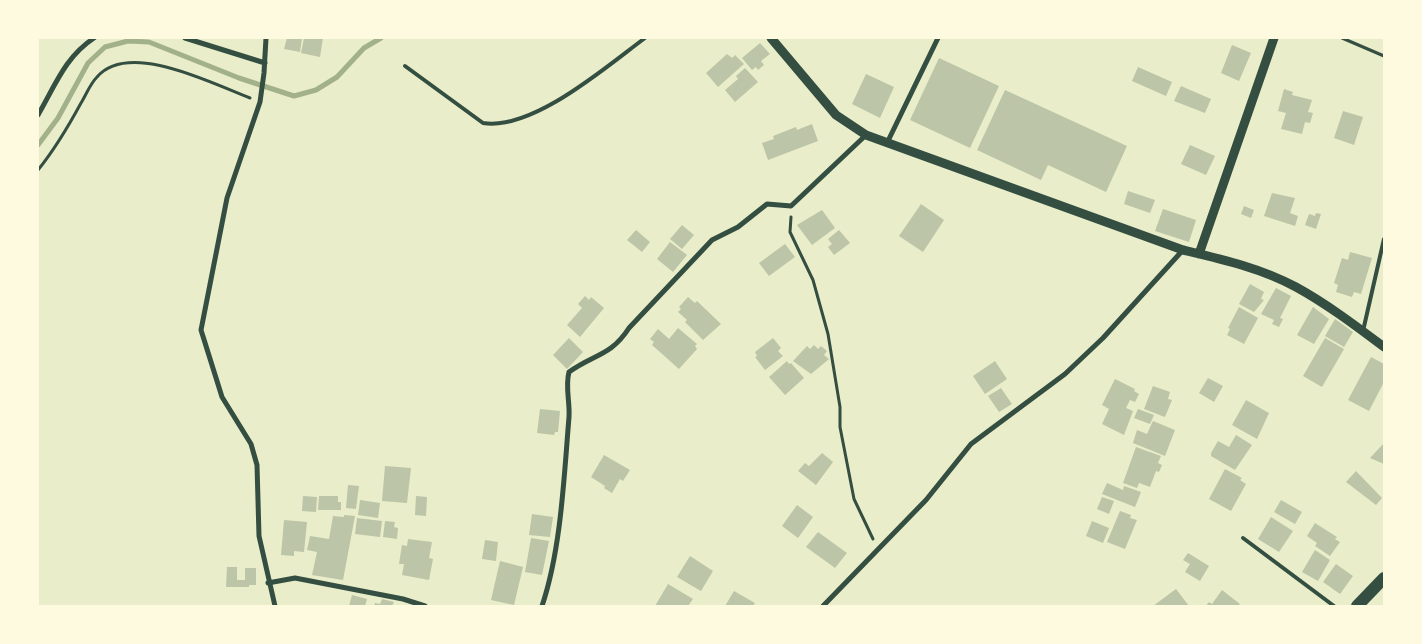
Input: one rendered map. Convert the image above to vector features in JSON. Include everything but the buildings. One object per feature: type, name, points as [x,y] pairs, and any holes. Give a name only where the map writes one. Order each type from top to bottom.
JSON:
[{"type":"main road","points":[[1357,606],[1384,578]]},
{"type":"street","points":[[38,115],[62,69],[79,47],[94,38]]},
{"type":"street","points":[[185,38],[265,63]]},
{"type":"street","points":[[266,38],[260,102],[227,198],[201,330],[222,397],[243,428],[257,465],[259,536],[268,583],[275,606]]},
{"type":"street","points":[[771,38],[836,115],[866,135],[1183,250],[1236,263],[1294,286],[1363,331],[1384,348]]},
{"type":"street","points":[[887,143],[938,38]]},
{"type":"street","points":[[1199,254],[1274,38]]},
{"type":"street","points":[[542,606],[550,582],[564,476],[570,400],[566,384],[569,372],[581,363],[605,354],[619,343],[629,328],[712,240],[738,227],[767,204],[791,206],[866,135]]},
{"type":"street","points":[[824,606],[926,500],[971,444],[1065,374],[1103,338],[1183,250]]},
{"type":"street","points":[[268,583],[295,578],[403,599],[425,606]]},
{"type":"lane","points":[[405,66],[483,123],[494,125],[522,118],[578,89],[644,38]]},
{"type":"lane","points":[[1363,331],[1384,238]]},
{"type":"lane","points":[[1243,538],[1334,606]]},
{"type":"path","points":[[1342,38],[1384,56]]},
{"type":"path","points":[[38,170],[53,152],[96,77],[110,66],[137,62],[163,66],[260,102]]},
{"type":"path","points":[[791,206],[790,232],[813,280],[828,334],[840,407],[840,427],[854,499],[865,527],[879,550]]},
{"type":"waterway","points":[[38,145],[58,118],[88,63],[105,47],[128,41],[149,42],[239,78],[294,96],[316,90],[337,77],[364,48],[381,38]]}]
